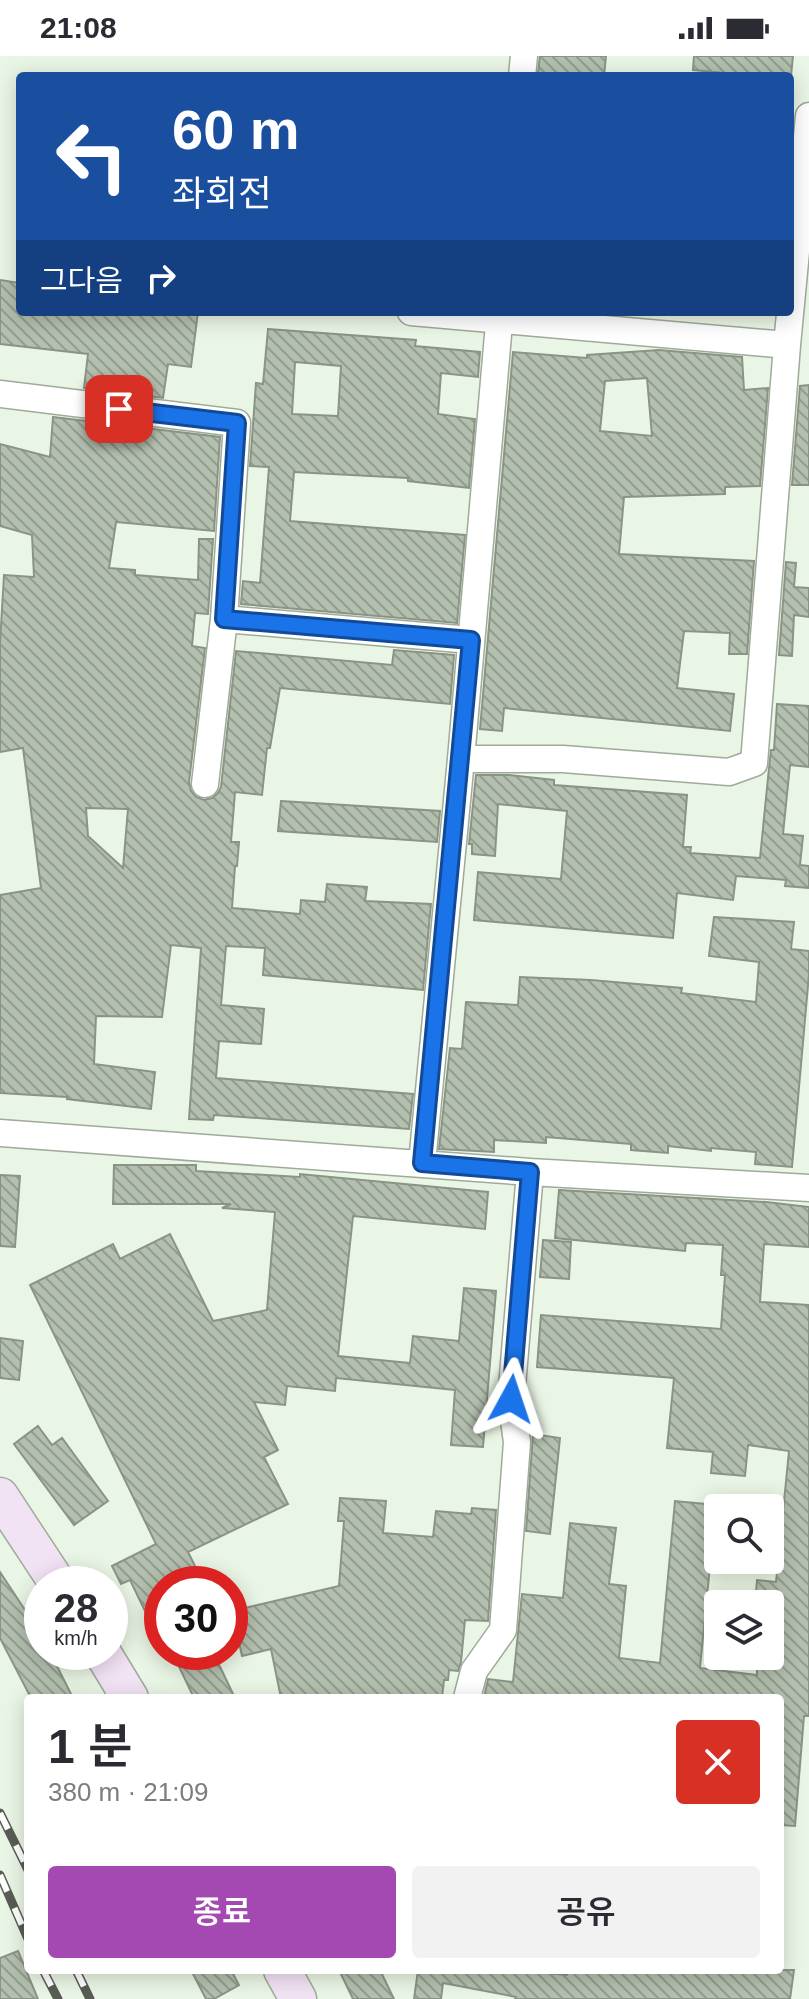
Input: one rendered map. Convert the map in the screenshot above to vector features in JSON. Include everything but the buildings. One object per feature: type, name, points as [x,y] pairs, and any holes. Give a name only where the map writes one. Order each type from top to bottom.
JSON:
[{"type":"main road","points":[[0,1496],[46,1566]]},
{"type":"main road","points":[[113,1670],[128,1694]]},
{"type":"main road","points":[[284,1974],[298,1999]]},
{"type":"street","points":[[794,256],[804,128]]},
{"type":"street","points":[[422,1163],[499,316],[787,345]]},
{"type":"street","points":[[461,759],[563,759],[729,772],[754,763],[789,316]]},
{"type":"street","points":[[0,394],[237,423],[224,619],[205,784]]},
{"type":"street","points":[[224,619],[471,640]]},
{"type":"street","points":[[0,1133],[530,1172],[809,1188]]},
{"type":"street","points":[[468,1694],[474,1671],[503,1630],[517,1442],[511,1399],[530,1172]]},
{"type":"railway","points":[[0,1813],[24,1862]]},
{"type":"railway","points":[[0,1875],[24,1930]]},
{"type":"railway","points":[[45,1974],[58,1999]]},
{"type":"railway","points":[[78,1974],[90,1999]]},
{"type":"route","points":[[119,409],[237,423],[224,619],[471,640],[422,1163],[530,1172],[511,1399]]}]
